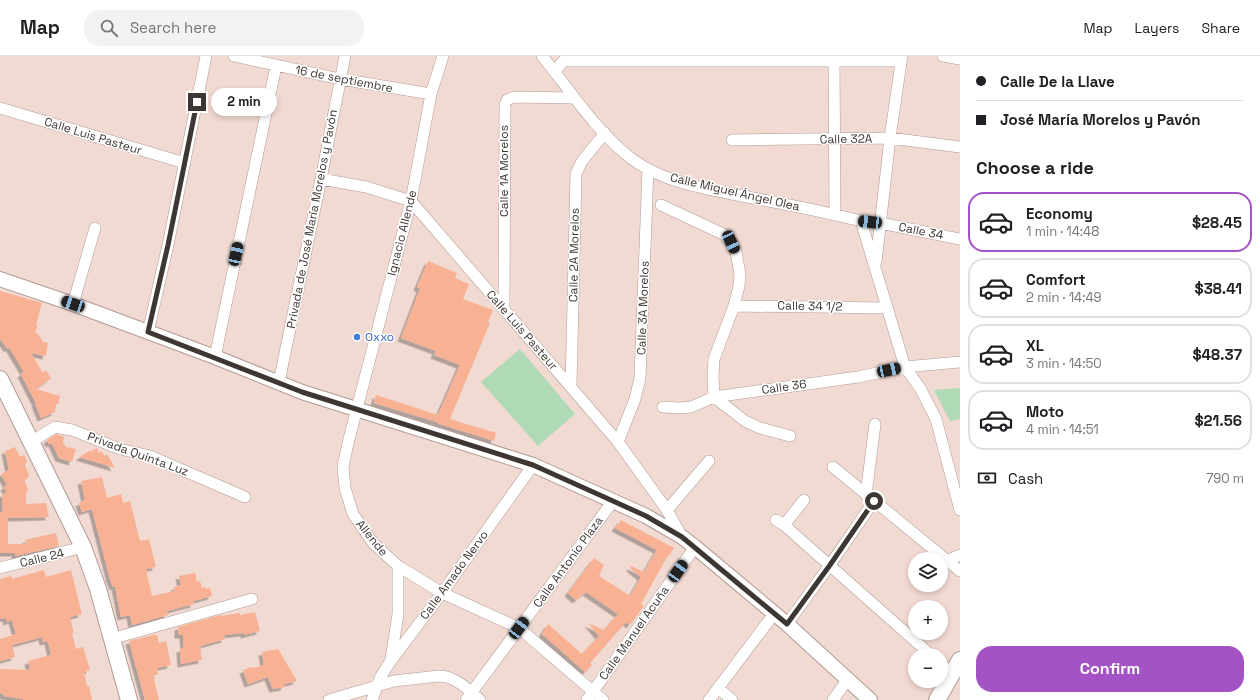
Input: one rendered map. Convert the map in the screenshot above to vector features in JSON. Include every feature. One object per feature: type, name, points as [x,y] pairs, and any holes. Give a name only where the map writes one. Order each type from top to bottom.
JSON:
[{"type":"main road","points":[[0,378],[83,547],[98,589],[128,700]]},
{"type":"main road","points":[[948,668],[960,660]]},
{"type":"main road","points":[[937,700],[940,688]]},
{"type":"street","points":[[148,332],[168,245],[206,56]]},
{"type":"street","name":"16 de septiembre","points":[[234,56],[340,79],[431,94]]},
{"type":"street","name":"Privada de José María Morelos y Pavón","points":[[279,382],[322,179],[345,56]]},
{"type":"street","name":"Ignacio Allende","points":[[356,409],[411,202],[431,94],[443,56]]},
{"type":"street","name":"Calle Miguel Ángel Olea","points":[[542,56],[574,98],[605,133],[627,155],[648,169],[670,179],[692,185],[835,215]]},
{"type":"street","points":[[943,56],[960,59]]},
{"type":"street","points":[[555,72],[564,59],[902,59],[890,138],[876,268]]},
{"type":"street","points":[[834,59],[835,215]]},
{"type":"street","points":[[215,357],[276,66]]},
{"type":"street","name":"Calle 1A Morelos","points":[[504,309],[505,105],[507,100],[514,97],[574,98]]},
{"type":"street","name":"Calle Luis Pasteur","points":[[0,108],[185,163]]},
{"type":"street","name":"Calle 2A Morelos","points":[[571,387],[576,174],[582,161],[605,133]]},
{"type":"street","name":"Calle 32A","points":[[732,140],[890,138],[960,147]]},
{"type":"street","name":"Calle 3A Morelos","points":[[618,442],[635,399],[640,378],[648,169]]},
{"type":"street","points":[[322,179],[366,187],[411,202]]},
{"type":"street","name":"Calle Luis Pasteur","points":[[411,202],[618,442],[667,510],[682,537]]},
{"type":"street","points":[[661,205],[723,234],[731,242],[736,252],[740,274],[739,286],[734,306],[714,359],[714,398],[745,421],[760,428],[790,436]]},
{"type":"street","name":"Calle 34","points":[[835,215],[960,239]]},
{"type":"street","points":[[861,221],[905,367],[920,388],[936,420],[960,510]]},
{"type":"street","points":[[73,304],[95,228]]},
{"type":"street","points":[[0,279],[73,304],[215,357],[302,392],[533,465],[646,516],[682,537],[695,547],[787,624],[870,700]]},
{"type":"street","name":"Calle 34 1/2","points":[[734,306],[887,308]]},
{"type":"street","name":"Calle 36","points":[[663,407],[691,407],[714,398],[858,377],[905,367],[960,362]]},
{"type":"street","name":"Allende","points":[[356,409],[343,466],[345,488],[353,514],[373,543],[398,566],[442,594],[519,628],[590,696],[603,700]]},
{"type":"street","points":[[787,624],[830,565],[870,498],[875,424]]},
{"type":"street","name":"Privada Quinta Luz","points":[[31,442],[55,427],[72,430],[120,449],[150,456],[245,497]]},
{"type":"street","points":[[667,510],[709,461]]},
{"type":"street","name":"Calle Amado Nervo","points":[[376,686],[390,662],[442,594],[533,465]]},
{"type":"street","points":[[833,467],[938,552]]},
{"type":"street","points":[[804,500],[780,522],[923,648]]},
{"type":"street","name":"Calle Antonio Plaza","points":[[473,698],[519,628],[613,501]]},
{"type":"street","name":"Calle 24","points":[[0,568],[83,547]]},
{"type":"street","name":"Calle Manuel Acuña","points":[[590,696],[695,547]]},
{"type":"street","points":[[960,555],[948,560],[960,570]]},
{"type":"street","points":[[390,662],[398,614],[398,566]]},
{"type":"street","points":[[111,639],[252,599]]},
{"type":"street","points":[[709,700],[774,614]]},
{"type":"street","points":[[329,700],[376,686],[406,680],[445,676],[458,683],[473,698]]},
{"type":"street","points":[[833,700],[848,679]]},
{"type":"street","points":[[372,700],[376,686]]},
{"type":"street","points":[[718,688],[732,700]]},
{"type":"green space","points":[[520,349],[575,414],[538,446],[481,382]]},
{"type":"green space","points":[[960,388],[960,419],[950,421],[934,390]]},
{"type":"building","points":[[428,261],[457,273],[455,278],[469,284],[463,299],[493,310],[488,322],[490,323],[450,419],[496,433],[494,441],[374,403],[376,395],[438,415],[460,365],[434,355],[436,351],[401,338],[420,289],[417,287]]},
{"type":"building","points":[[0,291],[42,303],[36,325],[38,325],[35,332],[39,335],[43,342],[48,343],[46,356],[31,353],[43,373],[46,370],[51,378],[36,389],[60,396],[58,404],[56,404],[55,412],[41,418],[36,403],[21,374],[24,372],[9,347],[8,349],[0,339]]},
{"type":"building","points":[[56,434],[64,437],[63,442],[66,447],[76,449],[72,462],[59,458],[52,443],[49,444],[47,440]]},
{"type":"building","points":[[15,447],[20,457],[24,455],[27,461],[25,466],[29,474],[28,478],[24,480],[28,489],[26,494],[26,504],[46,503],[49,517],[8,518],[8,544],[26,544],[25,540],[56,533],[59,546],[15,556],[15,553],[0,553],[0,512],[3,512],[2,494],[7,493],[4,487],[7,485],[1,474],[9,470],[5,451]]},
{"type":"building","points":[[97,448],[99,453],[102,451],[104,456],[107,454],[115,468],[79,457]]},
{"type":"building","points":[[102,477],[107,498],[121,494],[123,503],[130,501],[140,541],[149,539],[156,567],[146,569],[152,596],[175,591],[174,587],[181,585],[179,576],[195,573],[197,582],[200,581],[202,588],[210,588],[212,596],[193,601],[194,604],[167,611],[168,615],[132,625],[130,615],[121,617],[115,586],[113,587],[110,579],[92,509],[82,512],[79,503],[85,500],[81,481]]},
{"type":"building","points":[[621,520],[674,548],[669,556],[668,555],[641,604],[644,606],[630,625],[626,622],[590,663],[592,665],[585,672],[542,634],[548,624],[582,654],[599,636],[588,623],[604,630],[618,614],[586,592],[576,600],[568,593],[594,558],[604,565],[599,576],[630,596],[641,577],[630,568],[631,566],[644,572],[657,550],[615,528]]},
{"type":"building","points":[[44,570],[46,577],[71,570],[82,614],[70,617],[74,633],[72,633],[76,649],[83,647],[90,670],[84,672],[92,700],[23,700],[3,696],[4,694],[0,693],[0,669],[30,670],[28,661],[51,655],[48,641],[43,642],[42,637],[12,645],[15,657],[0,661],[0,639],[16,634],[12,620],[7,622],[6,618],[0,619],[0,579],[11,576],[12,579]]},
{"type":"building","points":[[255,612],[260,631],[244,635],[244,633],[224,635],[225,639],[200,646],[202,660],[181,664],[180,649],[184,648],[183,635],[178,635],[178,627],[220,615],[240,613],[240,615]]},
{"type":"building","points":[[157,635],[159,643],[166,641],[171,665],[157,668],[158,675],[153,675],[159,700],[145,700],[129,641]]},
{"type":"building","points":[[278,649],[297,681],[284,684],[285,687],[273,689],[268,677],[248,684],[243,670],[264,665],[262,652]]},
{"type":"place","name":"Oxxo","points":[[357,337]]},
{"type":"route","points":[[197,102],[168,245],[148,332],[302,392],[533,465],[646,516],[682,537],[787,624],[874,501]]}]
